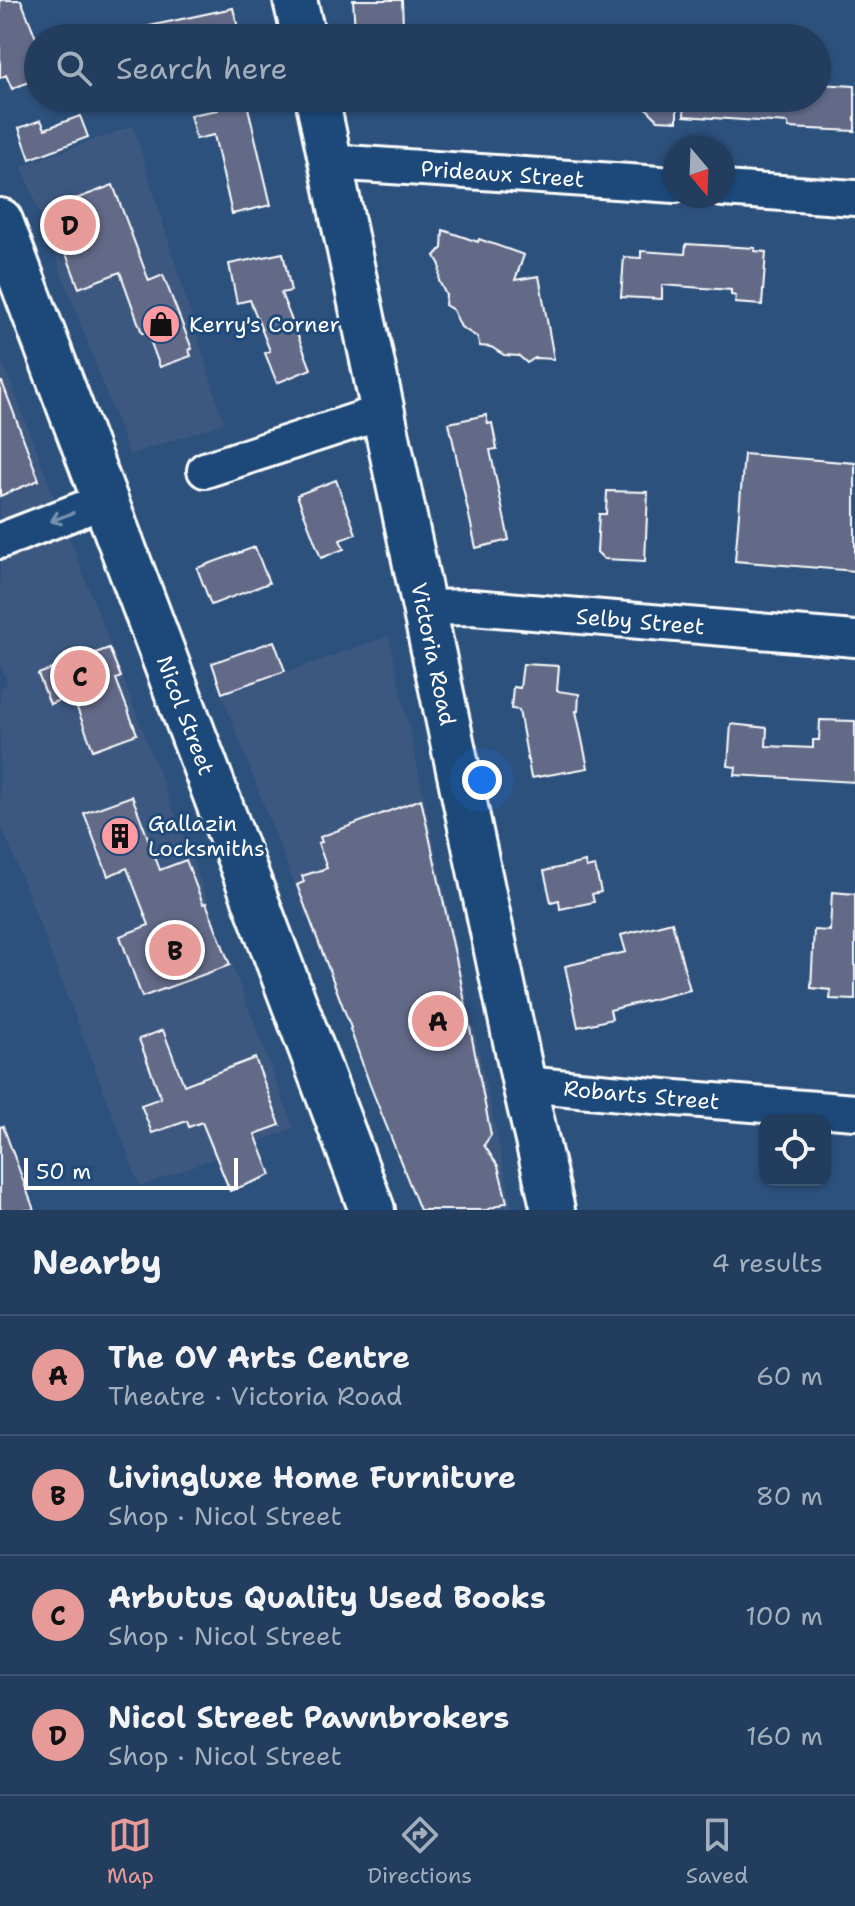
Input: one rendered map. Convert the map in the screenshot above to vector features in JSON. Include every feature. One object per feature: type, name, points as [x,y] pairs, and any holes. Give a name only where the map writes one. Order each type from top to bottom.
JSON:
[{"type":"highway","name":"Nicol Street","points":[[0,221],[372,1210]]},
{"type":"street","points":[[295,0],[301,24]]},
{"type":"street","name":"Victoria Road","points":[[320,112],[553,1210]]},
{"type":"street","name":"Prideaux Street","points":[[331,162],[663,184]]},
{"type":"street","points":[[735,190],[855,198]]},
{"type":"street","points":[[205,470],[383,412]]},
{"type":"street","points":[[8,537],[106,500]]},
{"type":"street","name":"Selby Street","points":[[425,608],[472,607],[855,639]]},
{"type":"street","name":"Robarts Street","points":[[524,1084],[855,1112]]},
{"type":"shaded area","points":[[133,126],[224,423],[129,455],[22,166]]},
{"type":"shaded area","points":[[0,355],[294,1128],[140,1186],[0,821],[0,688],[8,684],[0,663]]},
{"type":"shaded area","points":[[389,636],[513,1210],[419,1210],[222,695]]},
{"type":"building","points":[[0,0],[21,0],[30,24],[24,24],[24,84],[12,89],[6,75],[0,78]]},
{"type":"building","points":[[353,0],[402,0],[403,24],[355,24]]},
{"type":"building","points":[[233,8],[237,24],[159,24]]},
{"type":"building","points":[[831,85],[855,86],[855,131],[788,128],[788,123],[684,116],[684,112],[831,112]]},
{"type":"building","points":[[249,112],[271,205],[232,214],[214,135],[196,139],[190,115]]},
{"type":"building","points":[[650,112],[677,112],[677,121],[658,120]]},
{"type":"building","points":[[80,116],[88,137],[30,159],[19,128],[41,120],[45,129]]},
{"type":"building","points":[[113,185],[149,281],[163,275],[192,349],[189,350],[191,356],[160,367],[147,332],[142,333],[120,272],[79,288],[49,209]]},
{"type":"building","points":[[443,230],[524,255],[515,280],[539,276],[554,359],[535,358],[527,363],[519,356],[504,355],[491,347],[480,346],[477,337],[461,327],[453,310],[445,305],[446,295],[439,281],[440,265],[435,256],[442,248]]},
{"type":"building","points":[[686,244],[755,248],[755,251],[766,252],[762,305],[735,303],[736,296],[731,295],[731,290],[662,285],[662,299],[621,297],[624,257],[641,258],[641,251],[685,254]]},
{"type":"building","points":[[283,253],[291,291],[281,293],[311,369],[277,383],[265,353],[270,351],[250,300],[237,303],[229,264]]},
{"type":"building","points":[[0,382],[39,480],[0,496]]},
{"type":"building","points":[[486,415],[488,424],[492,423],[497,449],[490,450],[509,540],[476,548],[449,423]]},
{"type":"building","points":[[744,454],[855,463],[855,571],[735,561]]},
{"type":"building","points":[[336,480],[356,534],[340,540],[344,549],[321,558],[297,495]]},
{"type":"building","points":[[607,491],[648,492],[645,561],[604,559],[597,552],[599,514],[606,514]]},
{"type":"building","points":[[255,547],[269,583],[211,605],[197,568]]},
{"type":"building","points":[[274,641],[285,671],[222,693],[212,663]]},
{"type":"building","points":[[109,648],[121,677],[116,679],[137,734],[93,750],[72,695],[50,704],[38,674]]},
{"type":"building","points":[[523,664],[559,666],[557,691],[579,694],[576,711],[588,768],[531,778],[519,710],[511,709],[513,687],[520,688]]},
{"type":"building","points":[[820,720],[855,721],[855,782],[735,775],[736,767],[728,766],[731,724],[767,728],[766,746],[813,748],[813,740],[819,740]]},
{"type":"building","points":[[132,796],[160,870],[186,860],[230,965],[142,997],[120,936],[149,925],[127,868],[108,876],[84,813]]},
{"type":"building","points":[[421,799],[491,1135],[484,1145],[498,1166],[507,1202],[487,1210],[420,1210],[370,1085],[297,885],[304,882],[302,876],[327,868],[318,843],[322,842],[320,837]]},
{"type":"building","points":[[585,862],[586,868],[595,866],[601,892],[592,894],[594,902],[560,909],[559,900],[551,902],[544,871]]},
{"type":"building","points":[[832,892],[855,894],[855,1000],[830,999],[831,990],[811,988],[814,930],[830,931]]},
{"type":"building","points":[[672,922],[690,990],[610,1010],[612,1019],[578,1027],[565,966],[626,952],[621,935]]},
{"type":"building","points":[[163,1030],[184,1085],[255,1058],[280,1125],[255,1134],[271,1175],[230,1191],[202,1122],[189,1127],[187,1121],[152,1133],[141,1105],[161,1098],[139,1039]]},
{"type":"building","points":[[3,1126],[34,1210],[0,1210],[0,1127]]},
{"type":"place","name":"Nicol Street Pawnbrokers","points":[[70,225]]},
{"type":"place","name":"Kerry's Corner","points":[[161,324]]},
{"type":"place","name":"Arbutus Quality Used Books","points":[[80,676]]},
{"type":"place","name":"Gallazin Locksmiths","points":[[120,836]]},
{"type":"place","name":"Livingluxe Home Furniture","points":[[175,950]]},
{"type":"place","name":"The OV Arts Centre","points":[[438,1021]]}]
